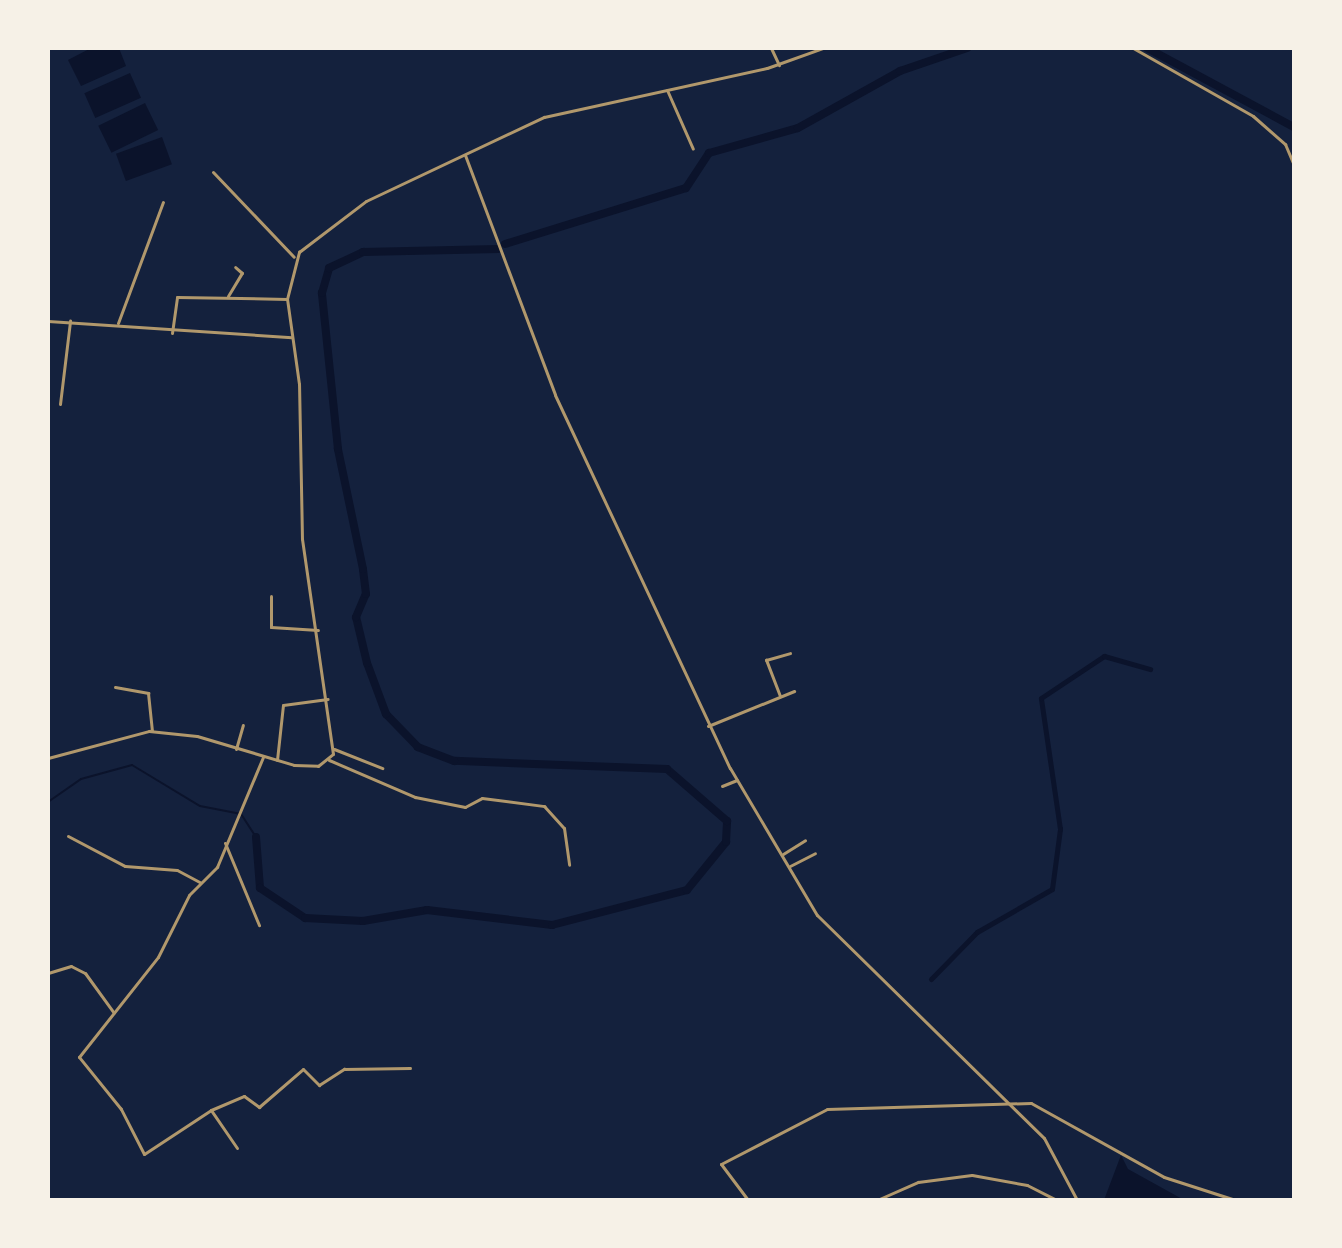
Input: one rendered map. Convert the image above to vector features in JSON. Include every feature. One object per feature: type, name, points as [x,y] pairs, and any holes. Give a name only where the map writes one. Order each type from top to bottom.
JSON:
[{"type":"street","points":[[771,48],[779,65]]},
{"type":"street","points":[[329,760],[334,749],[328,699],[304,565],[292,337],[287,299],[294,257],[366,201],[464,153],[575,106],[667,90],[779,65],[823,48]]},
{"type":"street","points":[[1133,48],[1253,116],[1285,144],[1294,165]]},
{"type":"street","points":[[667,90],[693,149]]},
{"type":"street","points":[[464,153],[555,395],[708,726],[817,915],[1014,1106],[1057,1157],[1077,1200]]},
{"type":"street","points":[[213,172],[294,257]]},
{"type":"street","points":[[118,323],[163,202]]},
{"type":"street","points":[[228,296],[242,273],[235,267]]},
{"type":"street","points":[[172,333],[177,297],[287,299]]},
{"type":"street","points":[[48,321],[118,323],[172,333],[292,337]]},
{"type":"street","points":[[60,404],[70,321]]},
{"type":"street","points":[[271,596],[271,627],[318,630]]},
{"type":"street","points":[[780,696],[766,660],[790,653]]},
{"type":"street","points":[[115,687],[148,693],[152,731]]},
{"type":"street","points":[[708,726],[794,691]]},
{"type":"street","points":[[277,760],[283,705],[328,699]]},
{"type":"street","points":[[236,749],[243,725]]},
{"type":"street","points":[[48,758],[91,741],[152,731],[310,766],[329,760],[426,800],[544,806],[564,828],[569,865]]},
{"type":"street","points":[[334,749],[382,768]]},
{"type":"street","points":[[263,757],[217,867],[200,882],[158,957],[79,1057],[121,1109],[142,1153],[211,1110],[244,1096],[259,1107],[303,1069],[319,1085],[344,1069],[410,1068]]},
{"type":"street","points":[[722,786],[738,779]]},
{"type":"street","points":[[68,836],[125,866],[177,870],[200,882]]},
{"type":"street","points":[[783,854],[805,840]]},
{"type":"street","points":[[225,843],[259,925]]},
{"type":"street","points":[[789,866],[815,853]]},
{"type":"street","points":[[48,973],[71,966],[85,973],[114,1013]]},
{"type":"street","points":[[748,1200],[724,1162],[811,1115],[880,1105],[1040,1107],[1164,1177],[1235,1200]]},
{"type":"street","points":[[211,1110],[237,1148]]},
{"type":"street","points":[[877,1200],[916,1182],[994,1177],[1057,1200]]},
{"type":"water","points":[[91,48],[119,48],[126,66],[81,86],[68,60]]},
{"type":"water","points":[[130,73],[141,98],[95,118],[84,93]]},
{"type":"water","points":[[145,103],[158,130],[111,153],[98,126]]},
{"type":"water","points":[[162,137],[172,164],[126,181],[116,154]]},
{"type":"water","points":[[1121,1155],[1128,1169],[1184,1200],[1104,1200]]},
{"type":"waterway","points":[[505,244],[686,188],[709,153],[798,128],[900,71],[967,48]]},
{"type":"waterway","points":[[1147,48],[1294,127]]},
{"type":"waterway","points":[[256,837],[260,888],[305,918],[363,921],[427,910],[552,925],[687,890],[726,842],[727,821],[667,769],[454,761],[418,747],[386,714],[367,663],[356,617],[366,594],[338,449],[322,293],[329,268],[363,252],[498,249]]},
{"type":"waterway","points":[[931,979],[977,932],[1052,889],[1060,829],[1041,698],[1104,656],[1150,669]]},
{"type":"waterway","points":[[48,802],[81,779],[132,765],[200,806],[241,814],[256,837]]}]
